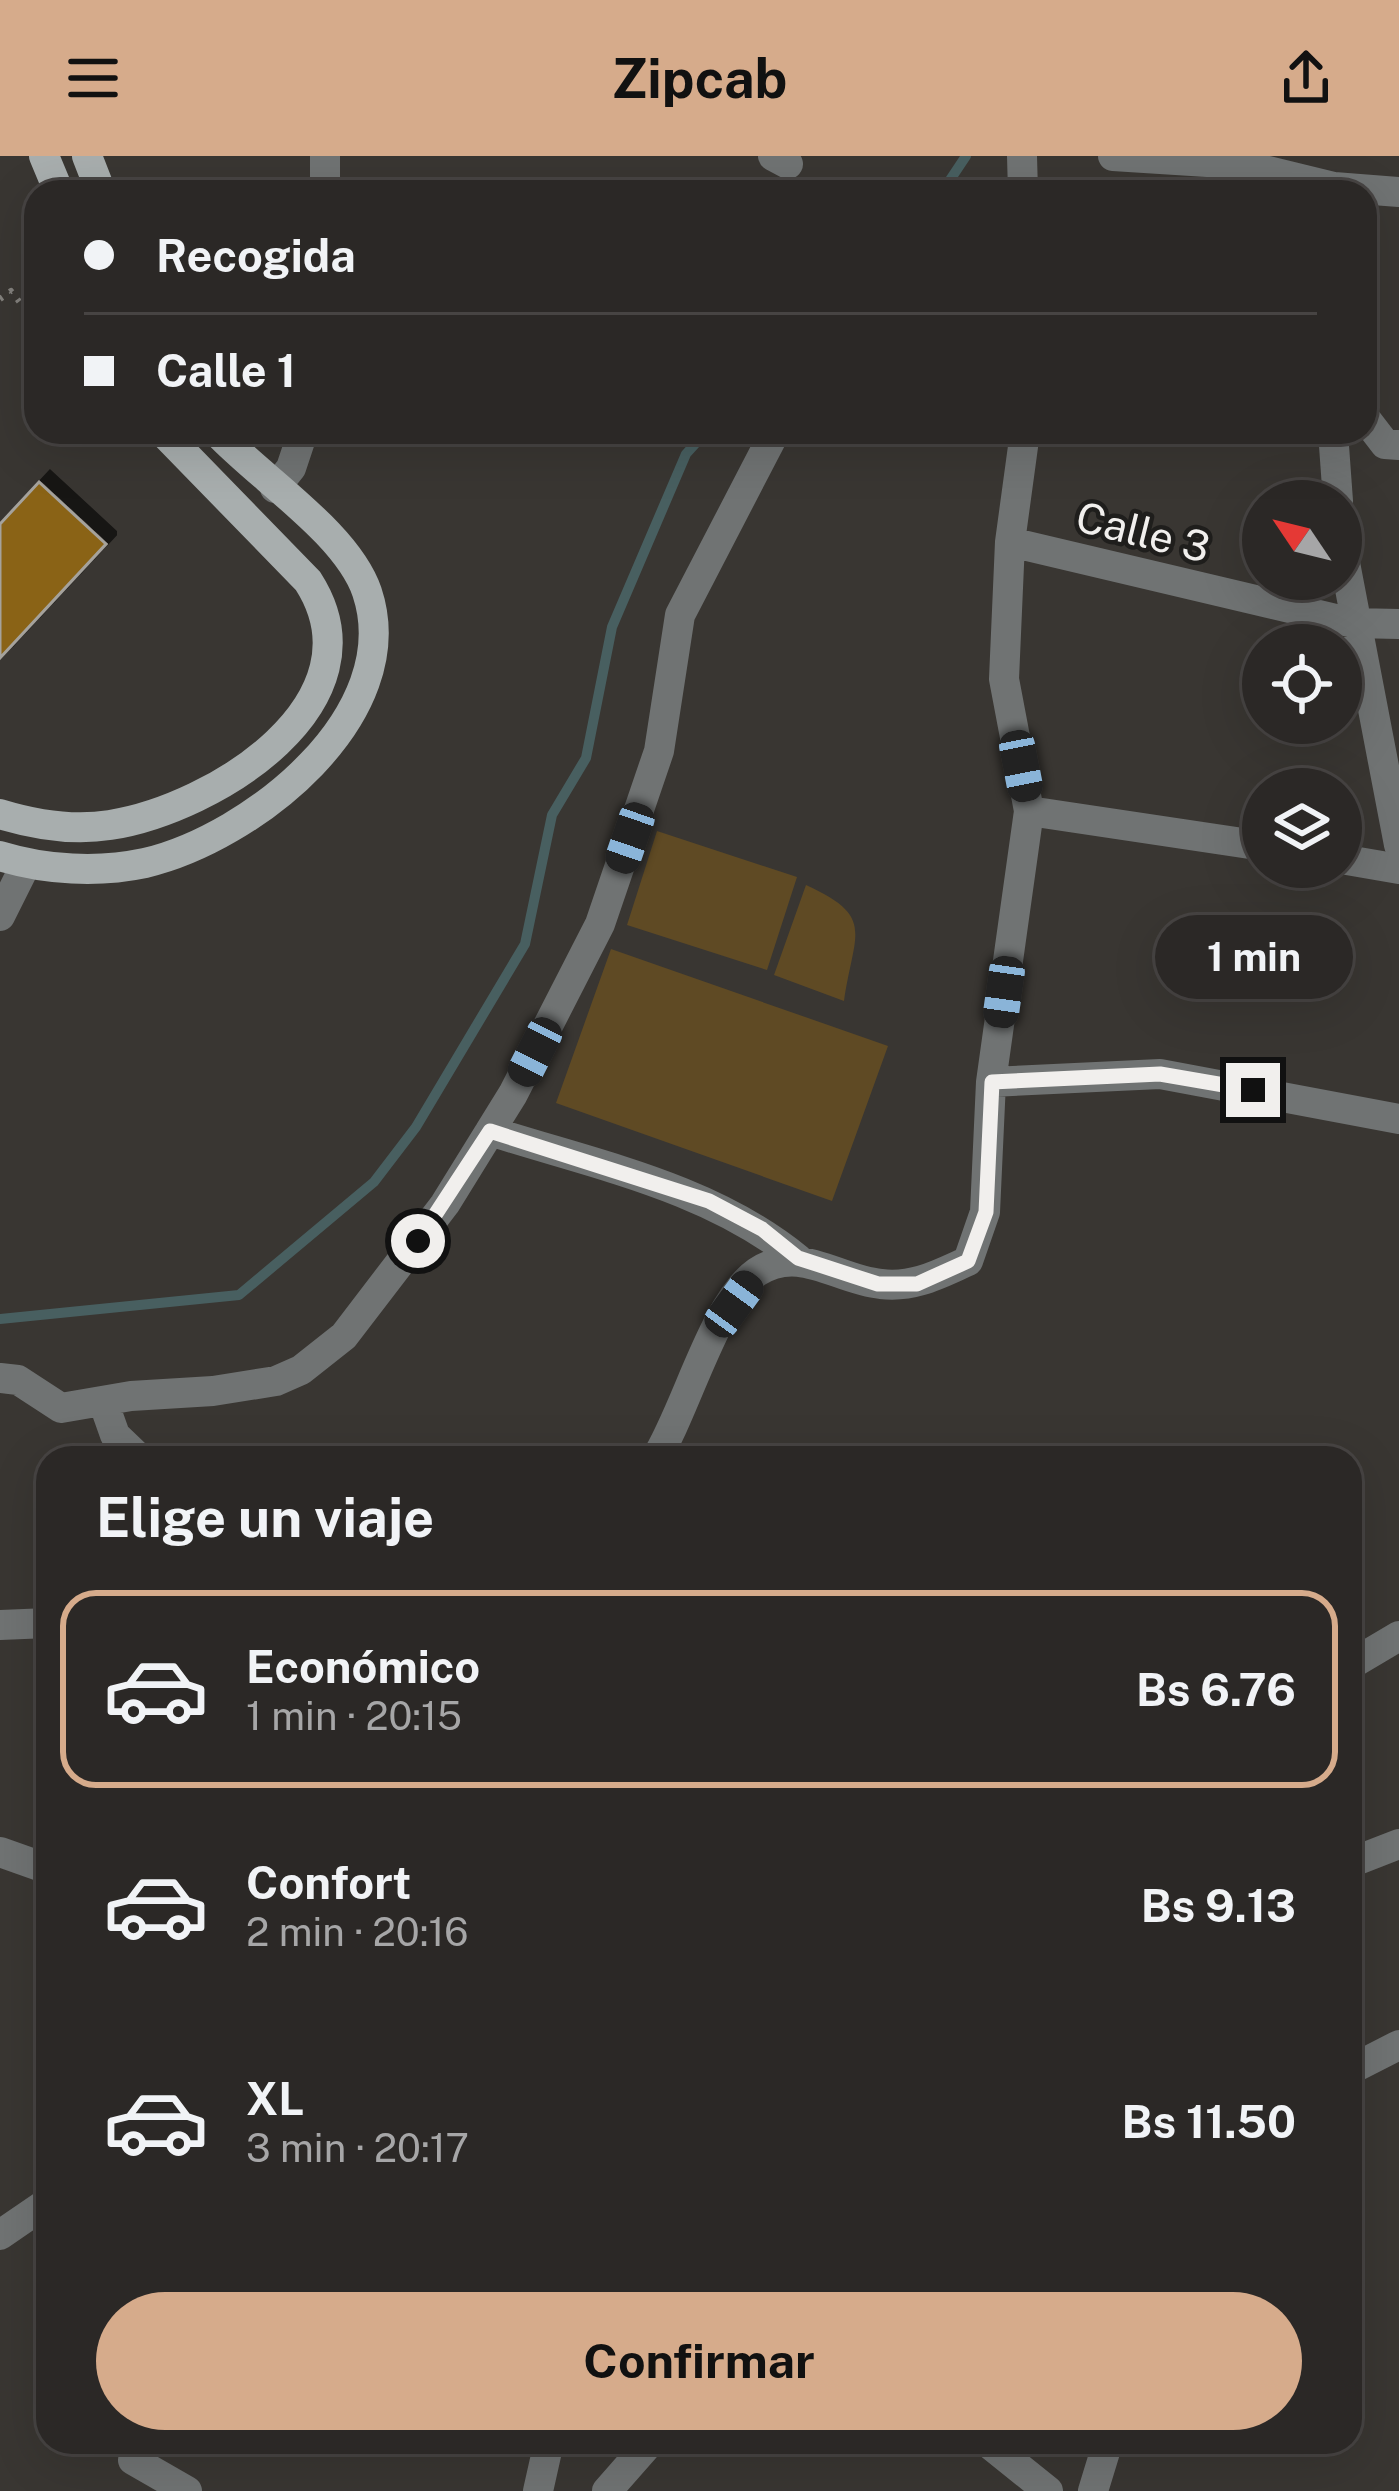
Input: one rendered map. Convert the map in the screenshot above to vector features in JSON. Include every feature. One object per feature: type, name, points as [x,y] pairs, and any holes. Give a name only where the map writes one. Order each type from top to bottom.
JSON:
[{"type":"main road","points":[[0,814],[35,824],[108,826],[151,815],[203,793],[290,731],[316,696],[330,629],[323,605],[308,581],[174,444]]},
{"type":"main road","points":[[35,824],[13,860],[94,870],[187,850],[273,800],[340,730],[372,652],[370,602],[356,567],[341,549],[229,444]]},
{"type":"main road","points":[[244,519],[274,488]]},
{"type":"street","points":[[1113,156],[1239,164],[1300,180]]},
{"type":"street","points":[[274,488],[291,468],[299,444]]},
{"type":"street","points":[[0,1378],[18,1380],[62,1408],[276,1381],[324,1354],[362,1315],[445,1204],[490,1131],[600,924],[659,751],[680,615],[769,444]]},
{"type":"street","points":[[490,1131],[709,1201],[762,1229],[798,1258],[878,1284],[917,1284],[968,1261],[986,1212],[992,1082],[1029,811],[1004,679],[1010,542],[1023,444]]},
{"type":"street","points":[[1334,444],[1336,480]]},
{"type":"street","name":"Calle 3","points":[[1010,542],[1353,623],[1399,624]]},
{"type":"street","points":[[1350,600],[1399,845]]},
{"type":"street","points":[[1029,811],[1242,843]]},
{"type":"street","points":[[0,916],[13,860]]},
{"type":"street","points":[[1362,862],[1399,868]]},
{"type":"street","points":[[992,1082],[1160,1074],[1393,1114],[1399,1119]]},
{"type":"street","points":[[661,1446],[712,1334],[756,1273],[798,1258]]},
{"type":"street","points":[[103,1401],[115,1436],[126,1446]]},
{"type":"street","points":[[0,1625],[36,1624]]},
{"type":"street","points":[[1362,1658],[1399,1636]]},
{"type":"street","points":[[1362,1858],[1399,1844]]},
{"type":"street","points":[[0,1852],[36,1865]]},
{"type":"street","points":[[1362,2064],[1399,2045]]},
{"type":"street","points":[[0,2235],[36,2211]]},
{"type":"street","points":[[538,2491],[546,2454]]},
{"type":"street","points":[[607,2491],[639,2454]]},
{"type":"street","points":[[1002,2454],[1048,2491]]},
{"type":"street","points":[[1093,2491],[1104,2454]]},
{"type":"street","points":[[133,2460],[187,2491]]},
{"type":"path","points":[[0,299],[11,291],[24,308]]},
{"type":"shaded area","points":[[657,831],[797,877],[767,970],[627,925]]},
{"type":"shaded area","points":[[806,885],[843,907],[855,929],[844,1001],[774,975]]},
{"type":"shaded area","points":[[611,949],[888,1046],[832,1201],[556,1103]]},
{"type":"building","points":[[39,482],[106,544],[0,658],[0,524]]},
{"type":"waterway","points":[[950,180],[966,156]]},
{"type":"waterway","points":[[0,1319],[239,1295],[374,1182],[416,1127],[525,944],[552,815],[586,758],[612,627],[686,454],[695,444]]},
{"type":"route","points":[[418,1241],[490,1131],[709,1201],[762,1229],[798,1258],[878,1284],[917,1284],[968,1261],[986,1212],[992,1082],[1160,1074],[1253,1090]]}]
